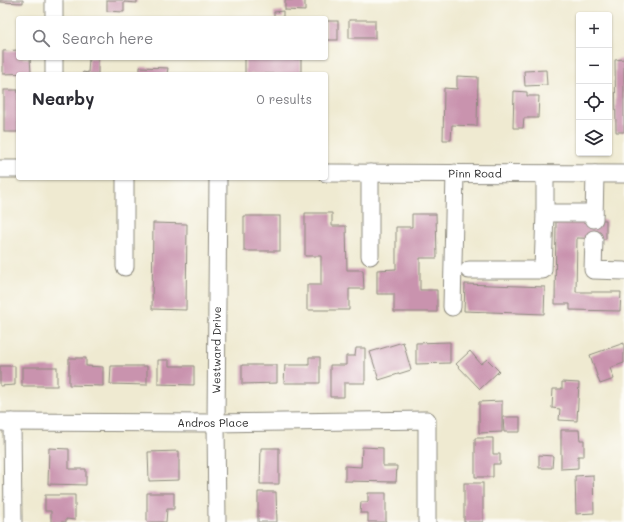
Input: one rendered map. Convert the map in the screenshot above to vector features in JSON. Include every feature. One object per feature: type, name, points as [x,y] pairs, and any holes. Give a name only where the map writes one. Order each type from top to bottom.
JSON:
[{"type":"street","points":[[54,0],[54,16]]},
{"type":"street","points":[[54,60],[54,72]]},
{"type":"street","points":[[0,169],[16,169]]},
{"type":"street","name":"Pinn Road","points":[[328,173],[624,174]]},
{"type":"street","points":[[370,173],[370,256]]},
{"type":"street","points":[[452,307],[455,173]]},
{"type":"street","points":[[469,270],[543,270],[545,174]]},
{"type":"street","points":[[545,213],[594,216],[595,174]]},
{"type":"street","points":[[125,267],[126,180]]},
{"type":"street","name":"Westward Drive","points":[[217,522],[216,423],[218,180]]},
{"type":"street","points":[[594,239],[593,270],[624,272]]},
{"type":"street","name":"Andros Place","points":[[6,422],[216,423],[427,420],[427,522]]},
{"type":"street","points":[[6,422],[13,522]]},
{"type":"building","points":[[0,0],[23,0],[23,3],[0,2]]},
{"type":"building","points":[[107,0],[137,0],[137,3],[124,2],[124,12],[107,11]]},
{"type":"building","points":[[285,0],[305,0],[305,11],[285,10]]},
{"type":"building","points":[[283,11],[283,16],[274,16],[274,12]]},
{"type":"building","points":[[349,20],[375,20],[375,38],[349,38]]},
{"type":"building","points":[[328,21],[338,21],[338,40],[328,40]]},
{"type":"building","points":[[16,50],[16,60],[30,60],[31,72],[3,74],[3,51]]},
{"type":"building","points":[[624,59],[624,132],[616,132],[615,60]]},
{"type":"building","points":[[89,60],[98,60],[98,72],[88,72]]},
{"type":"building","points":[[245,60],[301,60],[301,72],[245,72]]},
{"type":"building","points":[[140,67],[168,68],[167,72],[140,72]]},
{"type":"building","points":[[546,70],[547,85],[525,86],[524,71]]},
{"type":"building","points":[[457,76],[478,77],[477,126],[452,125],[451,140],[443,140],[444,88],[457,89]]},
{"type":"building","points":[[4,90],[16,90],[16,132],[4,132]]},
{"type":"building","points":[[514,91],[527,92],[527,96],[539,96],[538,118],[524,118],[523,128],[513,128]]},
{"type":"building","points":[[305,213],[332,213],[332,226],[346,226],[347,270],[363,270],[364,289],[349,289],[349,310],[307,310],[307,285],[321,285],[321,256],[305,256]]},
{"type":"building","points":[[412,214],[436,214],[437,258],[420,258],[420,290],[437,290],[437,312],[394,312],[394,294],[377,294],[377,270],[396,269],[396,227],[412,227]]},
{"type":"building","points":[[244,216],[280,216],[280,251],[244,251]]},
{"type":"building","points":[[556,219],[606,220],[606,239],[577,238],[576,292],[621,292],[620,311],[570,310],[570,304],[555,304]]},
{"type":"building","points":[[153,223],[187,224],[186,310],[152,309]]},
{"type":"building","points":[[465,284],[545,287],[544,314],[464,311]]},
{"type":"building","points":[[403,342],[411,370],[379,380],[370,352]]},
{"type":"building","points":[[450,342],[450,363],[416,364],[416,343]]},
{"type":"building","points":[[624,343],[624,363],[610,368],[614,379],[600,384],[590,355]]},
{"type":"building","points":[[356,348],[365,348],[365,383],[344,383],[344,397],[330,397],[330,365],[346,365],[346,356],[355,356]]},
{"type":"building","points":[[470,351],[481,364],[487,359],[499,371],[480,389],[456,364]]},
{"type":"building","points":[[309,357],[320,357],[320,383],[284,383],[285,365],[309,365]]},
{"type":"building","points":[[69,358],[86,358],[86,366],[103,367],[103,386],[69,385]]},
{"type":"building","points":[[158,360],[169,360],[169,366],[194,366],[194,385],[158,384]]},
{"type":"building","points":[[242,365],[277,365],[277,383],[242,384]]},
{"type":"building","points":[[0,366],[15,366],[15,385],[0,386]]},
{"type":"building","points":[[111,366],[147,366],[147,385],[110,384]]},
{"type":"building","points":[[22,367],[57,367],[57,386],[22,386]]},
{"type":"building","points":[[562,382],[579,383],[577,421],[559,420],[560,409],[552,408],[553,389],[562,389]]},
{"type":"building","points":[[502,401],[502,432],[479,433],[479,402]]},
{"type":"building","points":[[503,417],[520,417],[520,432],[504,432]]},
{"type":"building","points":[[561,430],[579,430],[580,440],[584,440],[584,456],[578,456],[578,468],[561,469]]},
{"type":"building","points":[[475,438],[493,438],[493,454],[500,454],[500,464],[493,464],[493,477],[475,477]]},
{"type":"building","points":[[362,447],[383,448],[383,466],[397,466],[396,482],[345,481],[345,466],[361,467]]},
{"type":"building","points":[[49,448],[69,449],[69,469],[86,469],[86,485],[48,484]]},
{"type":"building","points":[[261,448],[279,448],[279,484],[260,484]]},
{"type":"building","points":[[179,451],[179,480],[149,481],[148,452]]},
{"type":"building","points":[[539,455],[553,456],[552,468],[539,468]]},
{"type":"building","points":[[593,475],[594,513],[576,514],[575,476]]},
{"type":"building","points":[[464,483],[483,483],[483,522],[464,522]]},
{"type":"building","points":[[258,492],[276,492],[277,522],[258,522]]},
{"type":"building","points":[[147,493],[174,493],[174,509],[167,509],[166,522],[147,522]]},
{"type":"building","points":[[368,493],[386,493],[386,522],[368,522],[368,513],[360,513],[361,502],[368,502]]},
{"type":"building","points":[[45,495],[75,495],[75,520],[66,519],[66,522],[51,522],[51,511],[45,511]]}]
